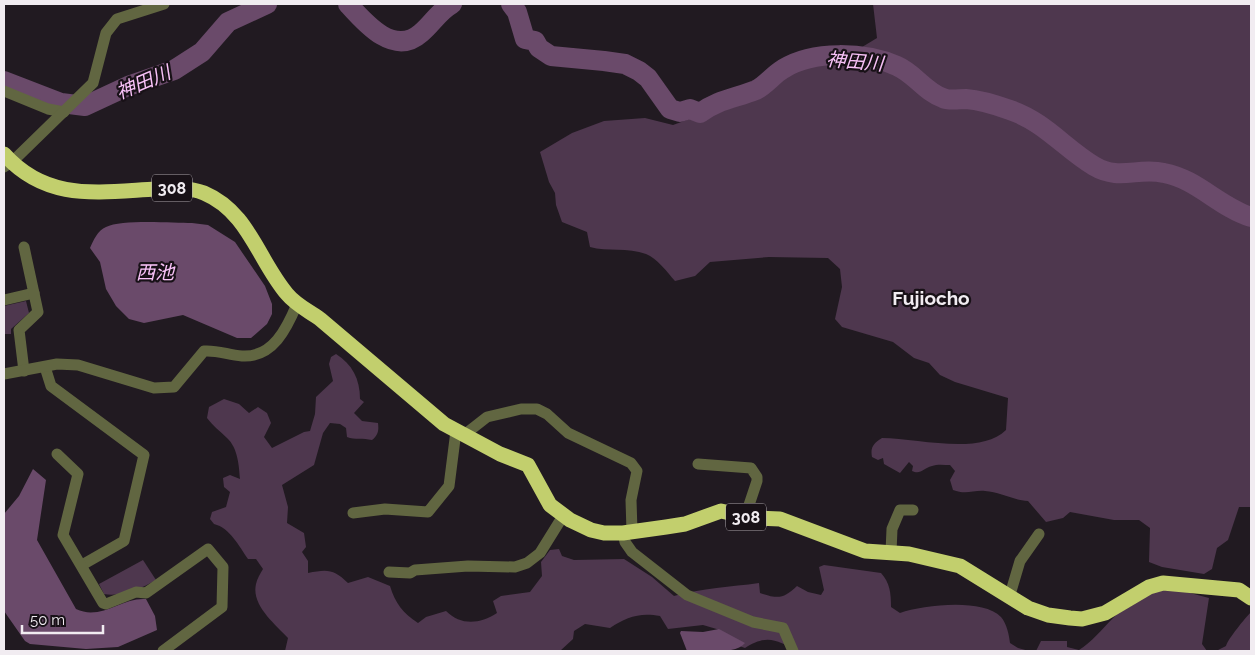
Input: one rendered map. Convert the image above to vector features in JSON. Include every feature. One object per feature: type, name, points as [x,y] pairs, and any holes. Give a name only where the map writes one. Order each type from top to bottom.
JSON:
[{"type":"highway","name":"308","points":[[7,161],[29,175],[59,189],[84,192],[194,190],[220,201],[243,223],[286,293],[297,304],[318,317],[444,424],[507,457],[528,465],[545,497],[563,516],[591,530],[604,533],[628,532],[685,524],[721,511],[745,517],[787,521],[865,551],[891,552],[935,559],[960,566],[1009,598],[1048,615],[1082,619],[1105,613],[1149,587],[1163,583],[1239,590],[1251,598]]},
{"type":"street","points":[[7,161],[64,112],[93,83],[106,34],[114,23],[123,16],[164,4]]},
{"type":"street","points":[[4,91],[48,109],[64,112]]},
{"type":"street","points":[[24,247],[38,312],[19,330],[24,371]]},
{"type":"street","points":[[4,300],[34,293]]},
{"type":"street","points":[[4,374],[45,368],[58,364],[78,365],[154,388],[166,389],[174,387],[204,351],[218,350],[243,356],[263,353],[277,341],[288,326],[297,304]]},
{"type":"street","points":[[45,368],[51,386],[144,455],[124,541],[82,565]]},
{"type":"street","points":[[353,513],[385,508],[428,512],[449,486],[460,433],[487,417],[521,409],[537,409],[547,414],[568,433],[631,463],[637,471],[625,542],[632,552],[687,595],[753,622],[783,628],[793,651]]},
{"type":"street","points":[[56,454],[78,474],[63,535],[103,603],[106,604],[136,592],[146,593],[208,549],[223,567],[222,608],[162,651]]},
{"type":"street","points":[[698,464],[751,468],[757,477],[757,481],[745,517]]},
{"type":"street","points":[[891,552],[894,522],[900,510],[913,510]]},
{"type":"street","points":[[389,572],[410,573],[415,570],[468,566],[515,567],[527,563],[540,553],[563,516]]},
{"type":"street","points":[[1009,598],[1020,561],[1038,534]]},
{"type":"shaded area","points":[[873,4],[1251,4],[1251,507],[1239,507],[1228,540],[1217,548],[1212,569],[1204,574],[1162,567],[1149,562],[1150,528],[1139,520],[1114,520],[1070,512],[1063,518],[1046,522],[1028,501],[991,492],[962,492],[953,490],[950,480],[955,471],[950,465],[934,465],[920,472],[915,472],[912,471],[913,466],[909,462],[900,473],[884,464],[883,458],[878,460],[872,457],[873,446],[882,438],[965,444],[995,438],[1006,430],[1008,398],[955,382],[940,375],[929,363],[914,358],[893,342],[842,327],[835,319],[842,287],[840,269],[828,258],[769,257],[710,262],[695,276],[675,281],[650,256],[639,252],[590,247],[587,232],[562,222],[556,205],[555,193],[549,182],[540,152],[572,133],[604,121],[645,118],[673,125],[765,92],[786,74],[813,60],[839,61],[877,38]]},
{"type":"shaded area","points":[[26,301],[29,313],[11,329],[11,334],[5,334],[4,306]]},
{"type":"shaded area","points":[[336,354],[347,362],[357,379],[360,399],[364,402],[354,413],[362,421],[378,423],[378,433],[372,440],[350,438],[347,437],[346,428],[340,424],[330,423],[323,433],[314,465],[282,485],[288,507],[287,523],[304,533],[306,547],[302,552],[308,561],[308,573],[330,571],[339,575],[348,583],[368,577],[390,586],[394,598],[400,607],[418,623],[426,617],[446,611],[458,619],[471,622],[491,617],[497,613],[493,601],[501,596],[530,592],[542,576],[541,562],[550,550],[559,549],[562,556],[574,560],[624,559],[652,577],[674,596],[706,589],[759,583],[760,593],[776,597],[784,596],[797,586],[808,592],[821,595],[824,590],[819,567],[824,565],[881,573],[889,588],[891,607],[900,613],[937,606],[967,605],[981,607],[1001,617],[1006,626],[1010,643],[1018,648],[1029,651],[799,651],[772,640],[753,643],[745,648],[722,640],[720,630],[703,625],[668,629],[660,616],[640,615],[628,618],[610,628],[585,624],[574,631],[573,639],[560,651],[285,651],[288,638],[265,614],[260,607],[255,592],[258,578],[263,569],[256,559],[248,559],[238,543],[225,529],[214,524],[210,519],[212,512],[226,507],[230,492],[224,487],[223,478],[230,475],[240,479],[234,447],[207,418],[209,407],[224,399],[239,404],[249,413],[258,407],[267,413],[271,423],[264,437],[272,448],[304,432],[310,431],[315,414],[316,397],[333,381],[329,364],[331,357]]},
{"type":"shaded area","points":[[143,560],[156,580],[131,592],[104,594],[99,584]]},
{"type":"shaded area","points":[[1175,589],[1209,598],[1202,644],[1207,651],[1036,651],[1041,641],[1067,641],[1067,647],[1079,650],[1096,636],[1130,601],[1139,595],[1151,590]]},
{"type":"shaded area","points":[[1251,612],[1251,651],[1216,651],[1226,646],[1241,623]]},
{"type":"water","name":"西池","points":[[135,222],[208,225],[235,242],[265,286],[272,304],[272,314],[267,324],[251,338],[237,338],[183,315],[144,323],[129,319],[116,306],[106,289],[100,262],[90,248],[96,236],[103,228]]},
{"type":"water","points":[[33,469],[46,480],[37,540],[76,609],[85,612],[103,611],[128,601],[146,599],[155,616],[157,630],[118,647],[86,649],[30,644],[25,641],[4,611],[4,514],[19,496]]},
{"type":"water","points":[[719,629],[745,643],[740,647],[726,651],[687,651],[680,633],[681,631],[703,632]]},
{"type":"waterway","name":"神田川","points":[[4,81],[61,103],[85,106],[128,86],[174,70],[202,52],[228,22],[267,4]]},
{"type":"waterway","name":"神田川","points":[[348,4],[371,28],[381,35],[401,41],[411,39],[421,33],[443,10],[452,4]]},
{"type":"waterway","name":"神田川","points":[[511,4],[517,12],[525,39],[535,41],[539,48],[551,56],[625,64],[648,78],[670,109],[680,112],[690,109],[700,113],[720,102],[756,90],[783,69],[809,59],[839,55],[870,58],[884,61],[903,69],[931,91],[945,99],[966,99],[982,102],[1022,115],[1044,128],[1083,159],[1103,170],[1112,173],[1146,171],[1176,176],[1198,187],[1229,207],[1251,217]]},
{"type":"district","name":"Fujiocho","points":[[931,298]]}]
